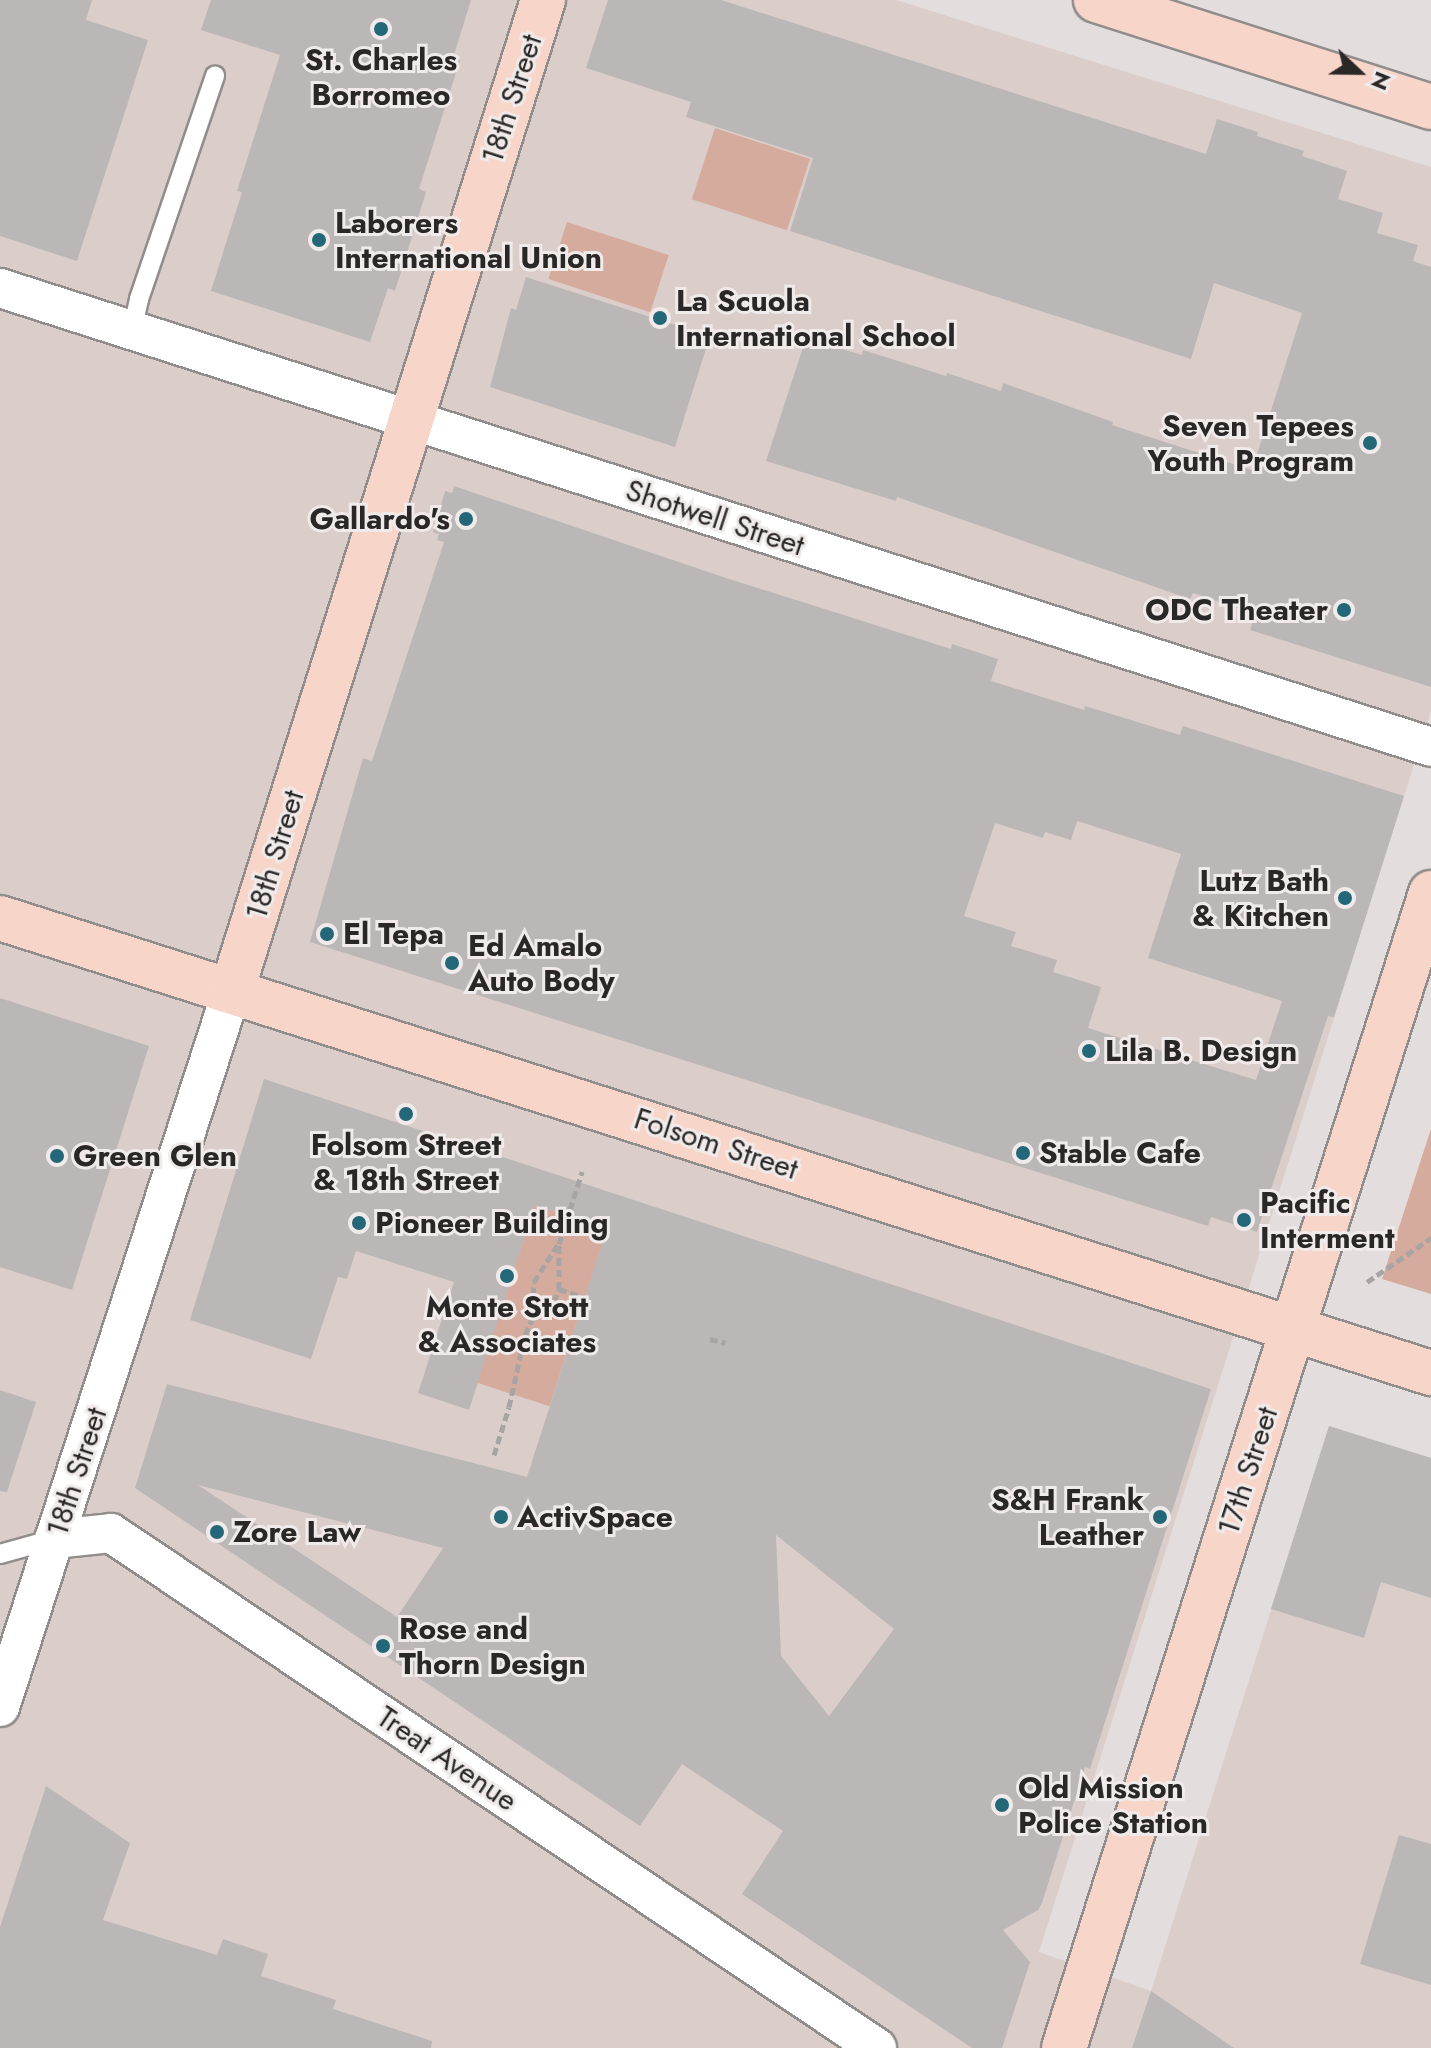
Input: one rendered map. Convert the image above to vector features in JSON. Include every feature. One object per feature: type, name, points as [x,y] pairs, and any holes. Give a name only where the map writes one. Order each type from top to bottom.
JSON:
[{"type":"street","name":"18th Street","points":[[0,1707],[232,990],[543,0]]},
{"type":"street","points":[[1096,0],[1431,107]]},
{"type":"street","name":"Shotwell Street","points":[[0,288],[1431,747]]},
{"type":"street","name":"17th Street","points":[[1064,2048],[1431,893]]},
{"type":"street","name":"Folsom Street","points":[[0,918],[1431,1373]]},
{"type":"street","name":"Treat Avenue","points":[[54,1539],[111,1533],[877,2048]]},
{"type":"lane","points":[[132,330],[139,299],[215,76]]},
{"type":"lane","name":"Treat Avenue","points":[[0,1554],[54,1539]]},
{"type":"path","points":[[494,1455],[532,1319],[534,1282],[559,1244],[582,1172]]},
{"type":"path","points":[[1367,1282],[1431,1238]]},
{"type":"path","points":[[532,1319],[549,1313],[559,1289],[559,1244]]},
{"type":"path","points":[[559,1289],[584,1297]]},
{"type":"path","points":[[710,1339],[726,1343]]},
{"type":"shaded area","points":[[0,0],[896,0],[1431,167],[1431,711],[1039,1952],[1151,1991],[1329,1426],[1431,1458],[1431,2048],[0,2048]]},
{"type":"shaded area","points":[[715,128],[810,159],[787,230],[692,199]]},
{"type":"shaded area","points":[[567,222],[669,255],[650,312],[548,279]]},
{"type":"shaded area","points":[[1431,1129],[1431,1294],[1382,1279]]},
{"type":"shaded area","points":[[535,1205],[607,1228],[549,1406],[477,1383]]},
{"type":"building","points":[[0,0],[92,0],[86,20],[148,40],[77,261],[0,236]]},
{"type":"building","name":"Laborers International Union","points":[[211,0],[471,0],[453,58],[460,60],[419,189],[426,192],[395,291],[388,288],[370,342],[211,291],[242,192],[237,191],[280,55],[201,30]]},
{"type":"building","points":[[608,0],[721,0],[1206,154],[1217,119],[1258,132],[1257,136],[1304,151],[1302,156],[1347,171],[1338,199],[1383,213],[1377,233],[1418,245],[1413,261],[1431,267],[1431,687],[1250,630],[1255,614],[1193,593],[1190,599],[897,497],[896,501],[766,461],[806,338],[862,355],[863,350],[1001,391],[1003,383],[1113,422],[1112,425],[1252,470],[1302,313],[1214,283],[1191,359],[790,231],[813,158],[686,117],[691,102],[586,68]]},
{"type":"building","points":[[526,277],[710,336],[675,447],[490,387],[511,308],[516,310]]},
{"type":"building","points":[[454,486],[726,578],[951,649],[952,644],[998,659],[991,681],[1180,735],[1183,726],[1404,796],[1334,1017],[1328,1016],[1257,1232],[1211,1217],[1208,1226],[310,942],[363,758],[372,761],[444,542],[437,540],[439,534],[433,532],[445,491],[452,493]],"holes":[[[1077,821],[1181,854],[1148,958],[1282,1001],[1256,1080],[1088,1028],[1101,987],[1053,972],[1057,960],[1011,946],[1016,932],[964,916],[995,823],[1043,838],[1045,832],[1071,840]]]},
{"type":"building","name":"Green Glen","points":[[0,998],[149,1046],[72,1290],[0,1267]]},
{"type":"building","points":[[264,1079],[1211,1389],[1090,1769],[1085,1767],[1042,1903],[1038,1910],[1003,1930],[1030,1962],[1002,2048],[972,2048],[742,1894],[783,1831],[682,1764],[640,1826],[135,1488],[167,1384],[527,1477],[607,1228],[535,1205],[469,1410],[418,1393],[454,1282],[356,1251],[347,1279],[338,1277],[311,1359],[190,1320]],"holes":[[[198,1485],[443,1548],[397,1617]],[[776,1535],[894,1629],[829,1716],[781,1656]]]},
{"type":"building","points":[[0,1390],[36,1402],[7,1492],[0,1491]]},
{"type":"building","points":[[1329,1426],[1431,1458],[1431,1598],[1381,1582],[1364,1638],[1271,1609]]},
{"type":"building","points":[[46,1786],[130,1843],[103,1920],[217,1955],[223,1939],[268,1954],[261,1976],[336,2000],[333,2009],[432,2041],[431,2048],[0,2048],[0,1927]]},
{"type":"building","points":[[1399,1835],[1431,1844],[1431,1985],[1360,1964]]},
{"type":"building","points":[[1151,1991],[1234,2048],[1132,2048]]},
{"type":"place","name":"St. Charles Borromeo","points":[[381,29]]},
{"type":"place","name":"Laborers International Union","points":[[319,240]]},
{"type":"place","name":"La Scuola International School","points":[[660,318]]},
{"type":"place","name":"Seven Tepees Youth Program","points":[[1370,443]]},
{"type":"place","name":"Gallardo's","points":[[466,519]]},
{"type":"place","name":"ODC Theater","points":[[1344,610]]},
{"type":"place","name":"Lutz Bath & Kitchen","points":[[1345,898]]},
{"type":"place","name":"El Tepa","points":[[327,934]]},
{"type":"place","name":"Ed Amalo Auto Body","points":[[452,963]]},
{"type":"place","name":"Lila B. Design","points":[[1089,1051]]},
{"type":"place","name":"Folsom Street & 18th Street","points":[[406,1114]]},
{"type":"place","name":"Stable Cafe","points":[[1023,1153]]},
{"type":"place","name":"Green Glen","points":[[57,1156]]},
{"type":"place","name":"Pacific Interment","points":[[1244,1220]]},
{"type":"place","name":"Pioneer Building","points":[[359,1223]]},
{"type":"place","name":"Monte Stott & Associates","points":[[507,1276]]},
{"type":"place","name":"ActivSpace","points":[[501,1517]]},
{"type":"place","name":"S&H Frank Leather","points":[[1160,1517]]},
{"type":"place","name":"Zore Law","points":[[217,1532]]},
{"type":"place","name":"Rose and Thorn Design","points":[[383,1646]]},
{"type":"place","name":"Old Mission Police Station","points":[[1002,1805]]}]
